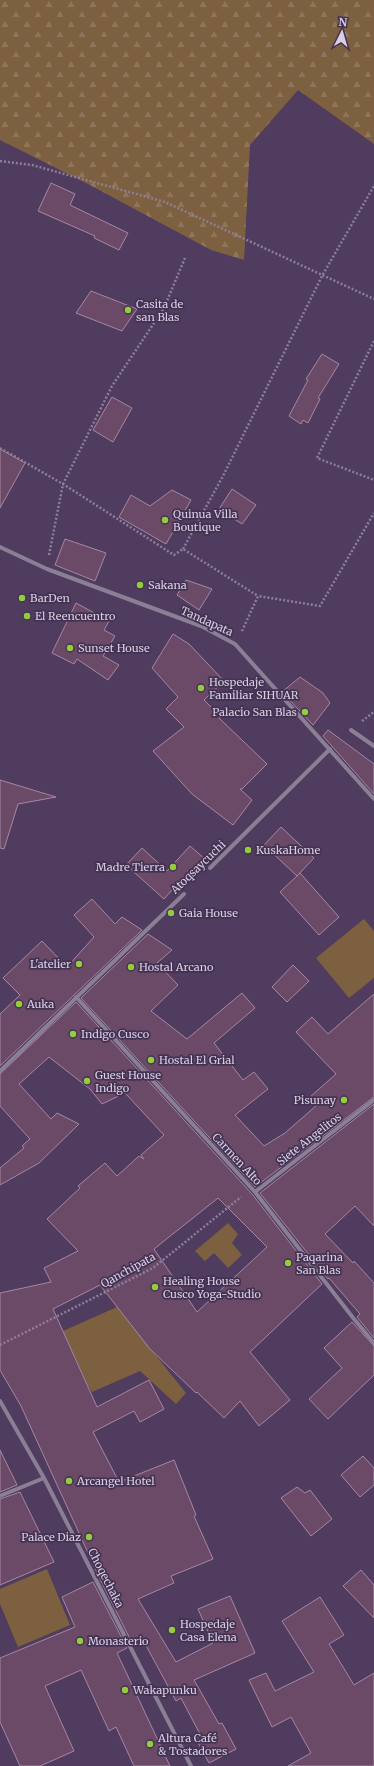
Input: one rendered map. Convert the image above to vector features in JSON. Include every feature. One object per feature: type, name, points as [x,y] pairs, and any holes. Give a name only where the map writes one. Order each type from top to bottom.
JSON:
[{"type":"street","name":"Tandapata","points":[[0,547],[47,569],[200,626],[235,644],[374,799]]},
{"type":"street","points":[[351,730],[374,746]]},
{"type":"street","name":"Atoqsaycuchi","points":[[210,868],[330,749]]},
{"type":"street","name":"Atoqsaycuchi","points":[[0,1071],[76,996],[184,894]]},
{"type":"street","name":"Carmen Alto","points":[[76,996],[253,1190],[354,1320],[374,1343]]},
{"type":"street","name":"Siete Angelitos","points":[[253,1190],[374,1100]]},
{"type":"street","name":"Choqechaka","points":[[0,1401],[44,1478],[191,1766]]},
{"type":"street","points":[[0,1496],[44,1478]]},
{"type":"path","points":[[0,161],[32,165],[165,202],[374,299]]},
{"type":"path","points":[[0,448],[63,484],[174,555],[183,549],[224,474],[322,276],[374,186]]},
{"type":"path","points":[[47,569],[63,484],[112,386],[164,308],[185,258]]},
{"type":"path","points":[[374,341],[317,458],[374,480]]},
{"type":"path","points":[[183,549],[258,596],[320,606],[374,513]]},
{"type":"path","points":[[235,644],[258,596]]},
{"type":"path","name":"Qanchipata","points":[[0,1345],[153,1268],[253,1190]]},
{"type":"green space","points":[[0,0],[374,0],[374,144],[298,90],[250,145],[244,260],[211,250],[86,183],[0,140]]},
{"type":"green space","points":[[364,919],[374,931],[374,978],[349,998],[316,958]]},
{"type":"green space","points":[[228,1223],[238,1234],[232,1243],[242,1255],[228,1268],[214,1253],[205,1261],[195,1251]]},
{"type":"green space","points":[[117,1307],[186,1393],[176,1404],[140,1371],[92,1392],[88,1386],[63,1331]]},
{"type":"green space","points":[[47,1569],[70,1625],[18,1647],[0,1604],[0,1589]]},
{"type":"building","points":[[51,183],[75,194],[70,205],[128,233],[119,250],[94,238],[95,236],[38,211]]},
{"type":"building","points":[[91,291],[137,309],[122,331],[76,313]]},
{"type":"building","points":[[322,354],[339,364],[318,398],[320,399],[308,423],[303,420],[301,424],[289,416],[308,380],[306,379]]},
{"type":"building","points":[[112,397],[132,408],[113,442],[93,430]]},
{"type":"building","points":[[0,449],[25,463],[0,508]]},
{"type":"building","points":[[232,489],[256,505],[242,524],[219,509]]},
{"type":"building","points":[[172,490],[191,500],[166,544],[119,517],[131,495],[150,506]]},
{"type":"building","points":[[65,539],[106,553],[95,581],[55,565]]},
{"type":"building","points":[[186,580],[212,589],[199,610],[177,595]]},
{"type":"building","points":[[76,603],[109,621],[104,630],[115,636],[103,656],[119,665],[108,680],[77,659],[74,664],[52,653]]},
{"type":"building","points":[[173,634],[189,644],[224,681],[204,700],[221,717],[219,718],[267,764],[242,789],[240,789],[252,800],[233,825],[192,794],[153,751],[184,727],[166,709],[178,697],[152,668]]},
{"type":"building","points":[[300,677],[323,693],[330,703],[313,725],[282,692]]},
{"type":"building","points":[[328,730],[374,764],[374,794],[323,736]]},
{"type":"building","points":[[0,780],[56,797],[18,804],[4,849],[0,848]]},
{"type":"building","points":[[281,827],[314,858],[297,876],[264,845]]},
{"type":"building","points":[[190,846],[206,860],[177,895],[172,890],[164,899],[126,865],[142,848],[167,871]]},
{"type":"building","points":[[300,873],[339,917],[319,935],[280,892]]},
{"type":"building","points":[[92,899],[115,924],[122,917],[142,930],[0,1066],[0,1014],[20,995],[3,978],[42,941],[67,967],[94,937],[74,915]]},
{"type":"building","points":[[148,934],[172,950],[157,963],[178,985],[151,1011],[187,1039],[242,993],[255,1008],[214,1043],[243,1080],[254,1072],[268,1089],[235,1115],[264,1146],[285,1133],[317,1105],[310,1097],[336,1074],[296,1032],[312,1017],[328,1034],[374,994],[374,1097],[255,1187],[81,998]]},
{"type":"building","points":[[293,965],[309,981],[287,1002],[272,987]]},
{"type":"building","points":[[76,1002],[252,1194],[322,1284],[250,1352],[290,1400],[259,1426],[240,1401],[224,1418],[150,1349],[100,1285],[53,1309],[97,1407],[149,1380],[164,1409],[140,1422],[134,1411],[93,1432],[119,1482],[174,1460],[196,1515],[194,1516],[213,1559],[171,1576],[174,1583],[138,1599],[176,1662],[213,1643],[198,1609],[230,1596],[255,1653],[194,1680],[219,1724],[222,1723],[236,1749],[209,1763],[195,1737],[200,1734],[181,1698],[176,1701],[143,1640],[133,1645],[100,1579],[21,1406],[0,1370],[0,1293],[51,1282],[44,1268],[78,1251],[47,1219],[80,1188],[78,1186],[105,1163],[117,1176],[139,1156],[144,1159],[141,1155],[164,1135],[125,1093],[102,1104],[90,1089],[49,1057],[19,1084],[51,1119],[57,1113],[79,1124],[39,1163],[0,1185],[0,1168],[24,1148],[22,1146],[30,1139],[0,1106],[0,1074]],"holes":[[[218,1198],[267,1247],[197,1312],[154,1249]]]},
{"type":"building","points":[[374,1104],[374,1226],[355,1206],[325,1234],[353,1263],[354,1261],[374,1283],[374,1338],[357,1317],[360,1314],[329,1278],[328,1279],[260,1193]]},
{"type":"building","points":[[352,1322],[374,1346],[374,1375],[328,1419],[309,1399],[342,1368],[324,1348]]},
{"type":"building","points":[[0,1450],[17,1485],[0,1492]]},
{"type":"building","points":[[363,1456],[374,1468],[374,1485],[360,1497],[341,1475]]},
{"type":"building","points":[[297,1487],[305,1493],[310,1490],[332,1519],[311,1536],[281,1498]]},
{"type":"building","points":[[20,1492],[54,1562],[0,1585],[0,1499]]},
{"type":"building","points":[[361,1570],[374,1585],[374,1618],[343,1586]]},
{"type":"building","name":"Monasterio","points":[[93,1582],[127,1648],[117,1653],[170,1766],[134,1766],[116,1727],[109,1731],[81,1670],[45,1686],[74,1751],[40,1766],[20,1766],[0,1722],[0,1658],[75,1627],[62,1597]]},
{"type":"building","points":[[320,1597],[344,1635],[329,1644],[354,1685],[374,1673],[374,1766],[288,1766],[311,1753],[291,1717],[272,1727],[249,1680],[266,1673],[275,1691],[314,1672],[282,1621]]},
{"type":"place","name":"Casita de san Blas","points":[[128,310]]},
{"type":"place","name":"Quinua Villa Boutique","points":[[165,520]]},
{"type":"place","name":"Sakana","points":[[140,585]]},
{"type":"place","name":"BarDen","points":[[22,598]]},
{"type":"place","name":"El Reencuentro","points":[[27,616]]},
{"type":"place","name":"Sunset House","points":[[70,648]]},
{"type":"place","name":"Hospedaje Familiar SIHUAR","points":[[201,688]]},
{"type":"place","name":"Palacio San Blas","points":[[305,712]]},
{"type":"place","name":"KuskaHome","points":[[248,850]]},
{"type":"place","name":"Madre Tierra","points":[[173,867]]},
{"type":"place","name":"Gaia House","points":[[171,913]]},
{"type":"place","name":"L'atelier","points":[[79,964]]},
{"type":"place","name":"Hostal Arcano","points":[[131,967]]},
{"type":"place","name":"Auka","points":[[19,1004]]},
{"type":"place","name":"Indigo Cusco","points":[[73,1034]]},
{"type":"place","name":"Hostal El Grial","points":[[151,1060]]},
{"type":"place","name":"Guest House Indigo","points":[[87,1081]]},
{"type":"place","name":"Pisunay","points":[[344,1100]]},
{"type":"place","name":"Paqarina San Blas","points":[[288,1263]]},
{"type":"place","name":"Healing House Cusco Yoga-Studio","points":[[155,1287]]},
{"type":"place","name":"Arcangel Hotel","points":[[69,1481]]},
{"type":"place","name":"Palace Diaz","points":[[89,1537]]},
{"type":"place","name":"Hospedaje Casa Elena","points":[[172,1630]]},
{"type":"place","name":"Monasterio","points":[[80,1641]]},
{"type":"place","name":"Wakapunku","points":[[125,1690]]},
{"type":"place","name":"Altura Café & Tostadores","points":[[150,1744]]}]
